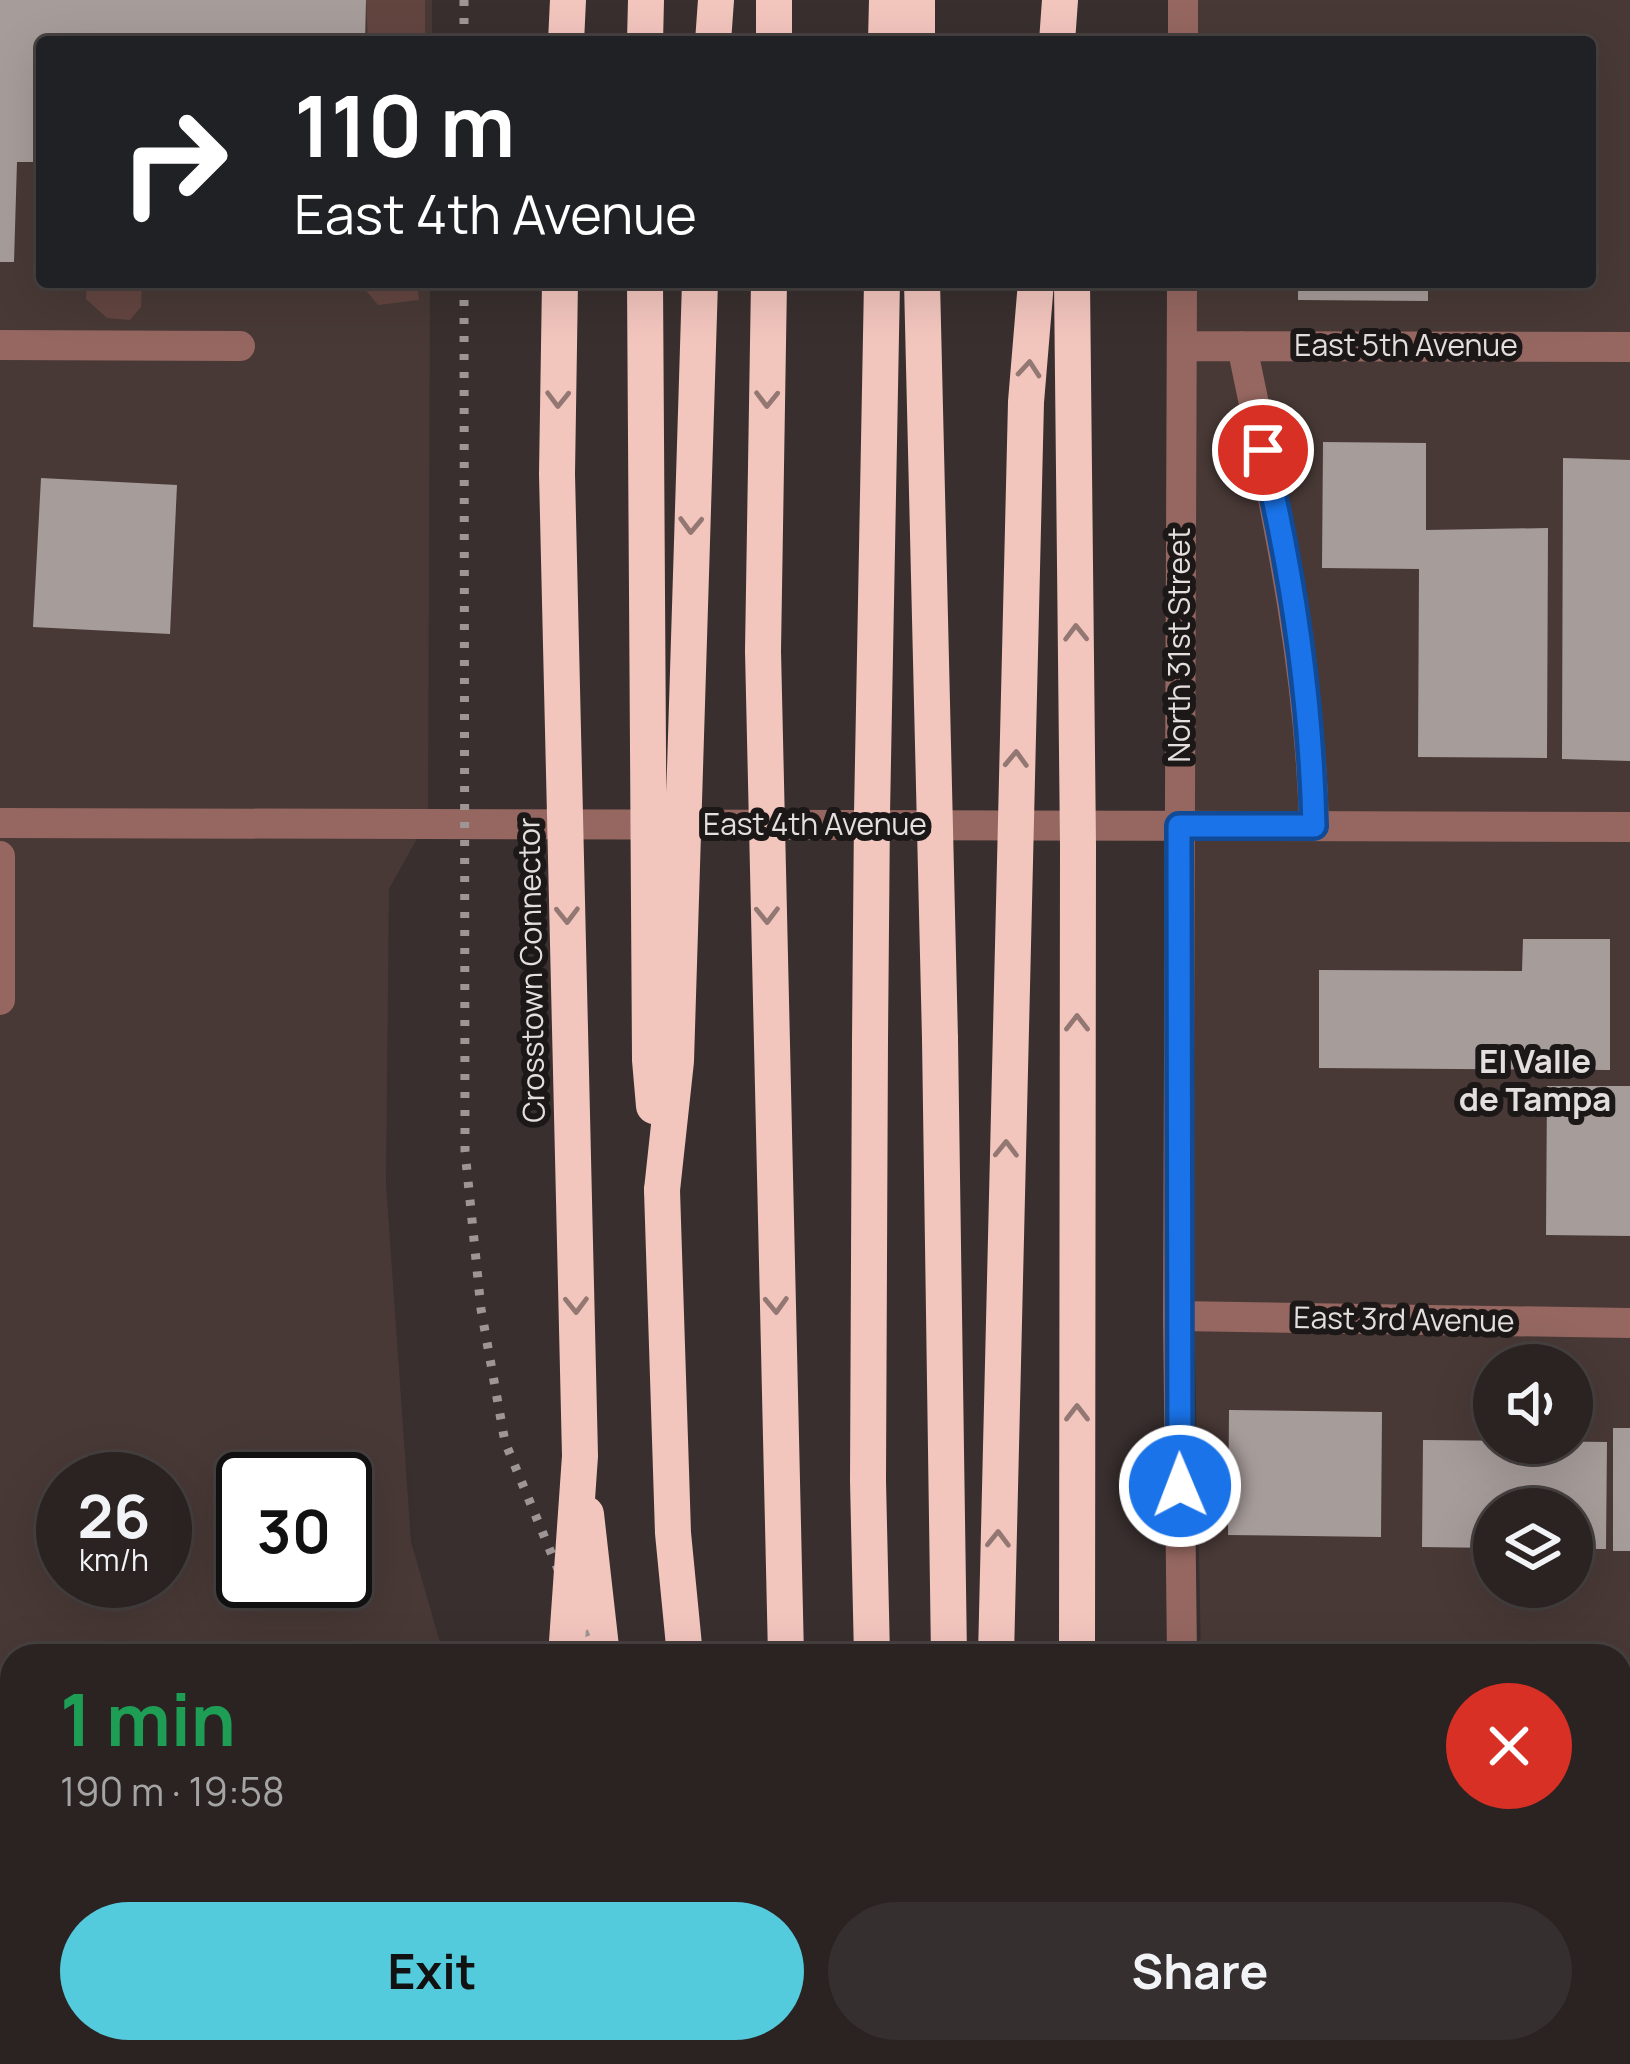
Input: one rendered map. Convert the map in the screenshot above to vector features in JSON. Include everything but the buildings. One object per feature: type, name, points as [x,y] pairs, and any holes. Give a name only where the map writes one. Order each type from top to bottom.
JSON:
[{"type":"highway","points":[[566,36],[568,0]]},
{"type":"highway","points":[[645,36],[646,0]]},
{"type":"highway","points":[[713,36],[716,0]]},
{"type":"highway","points":[[774,0],[774,36]]},
{"type":"highway","points":[[886,36],[887,0]]},
{"type":"highway","points":[[916,0],[917,36]]},
{"type":"highway","points":[[1058,36],[1064,0]]},
{"type":"highway","points":[[1064,0],[1067,36]]},
{"type":"highway","name":"Crosstown Connector","points":[[560,288],[557,474],[580,1456],[601,1644]]},
{"type":"highway","points":[[645,288],[650,1060],[662,1190],[674,1533],[684,1644]]},
{"type":"highway","points":[[662,1190],[676,1061],[700,288]]},
{"type":"highway","points":[[770,288],[763,651],[786,1644]]},
{"type":"highway","points":[[872,1644],[870,1040],[882,288]]},
{"type":"highway","points":[[922,288],[949,1644]]},
{"type":"highway","points":[[996,1644],[1024,472],[1036,288]]},
{"type":"highway","points":[[1072,288],[1078,822],[1077,1644]]},
{"type":"highway","points":[[567,1644],[580,1456]]},
{"type":"street","points":[[1183,0],[1183,36]]},
{"type":"street","name":"North 31st Street","points":[[1182,288],[1178,1316],[1182,1644]]},
{"type":"street","points":[[0,345],[240,346]]},
{"type":"street","name":"East 5th Avenue","points":[[1182,346],[1630,346]]},
{"type":"street","points":[[1242,346],[1296,611],[1312,751],[1314,826]]},
{"type":"street","name":"East 4th Avenue","points":[[0,824],[1630,827]]},
{"type":"street","points":[[0,856],[0,1000]]},
{"type":"street","name":"East 3rd Avenue","points":[[1178,1316],[1630,1323]]},
{"type":"shaded area","points":[[0,0],[432,0],[432,36],[36,36],[36,288],[430,288],[428,819],[389,889],[386,1183],[411,1542],[441,1644],[0,1644]]},
{"type":"shaded area","points":[[366,0],[425,0],[425,36],[368,36]]},
{"type":"shaded area","points":[[1192,0],[1630,0],[1630,1644],[1201,1644],[1181,653],[1185,288],[1596,288],[1596,36],[1190,36]]},
{"type":"shaded area","points":[[87,288],[142,288],[141,307],[130,320],[107,318],[86,299]]},
{"type":"shaded area","points":[[364,288],[418,288],[419,300],[378,305]]},
{"type":"railway","points":[[464,0],[464,36]]},
{"type":"railway","points":[[464,288],[465,1151],[481,1309],[505,1442],[589,1644]]},
{"type":"district","name":"El Valle de Tampa","points":[[1535,1080]]},
{"type":"route","points":[[1180,1486],[1179,826],[1314,826],[1312,751],[1296,611],[1263,450]]}]
